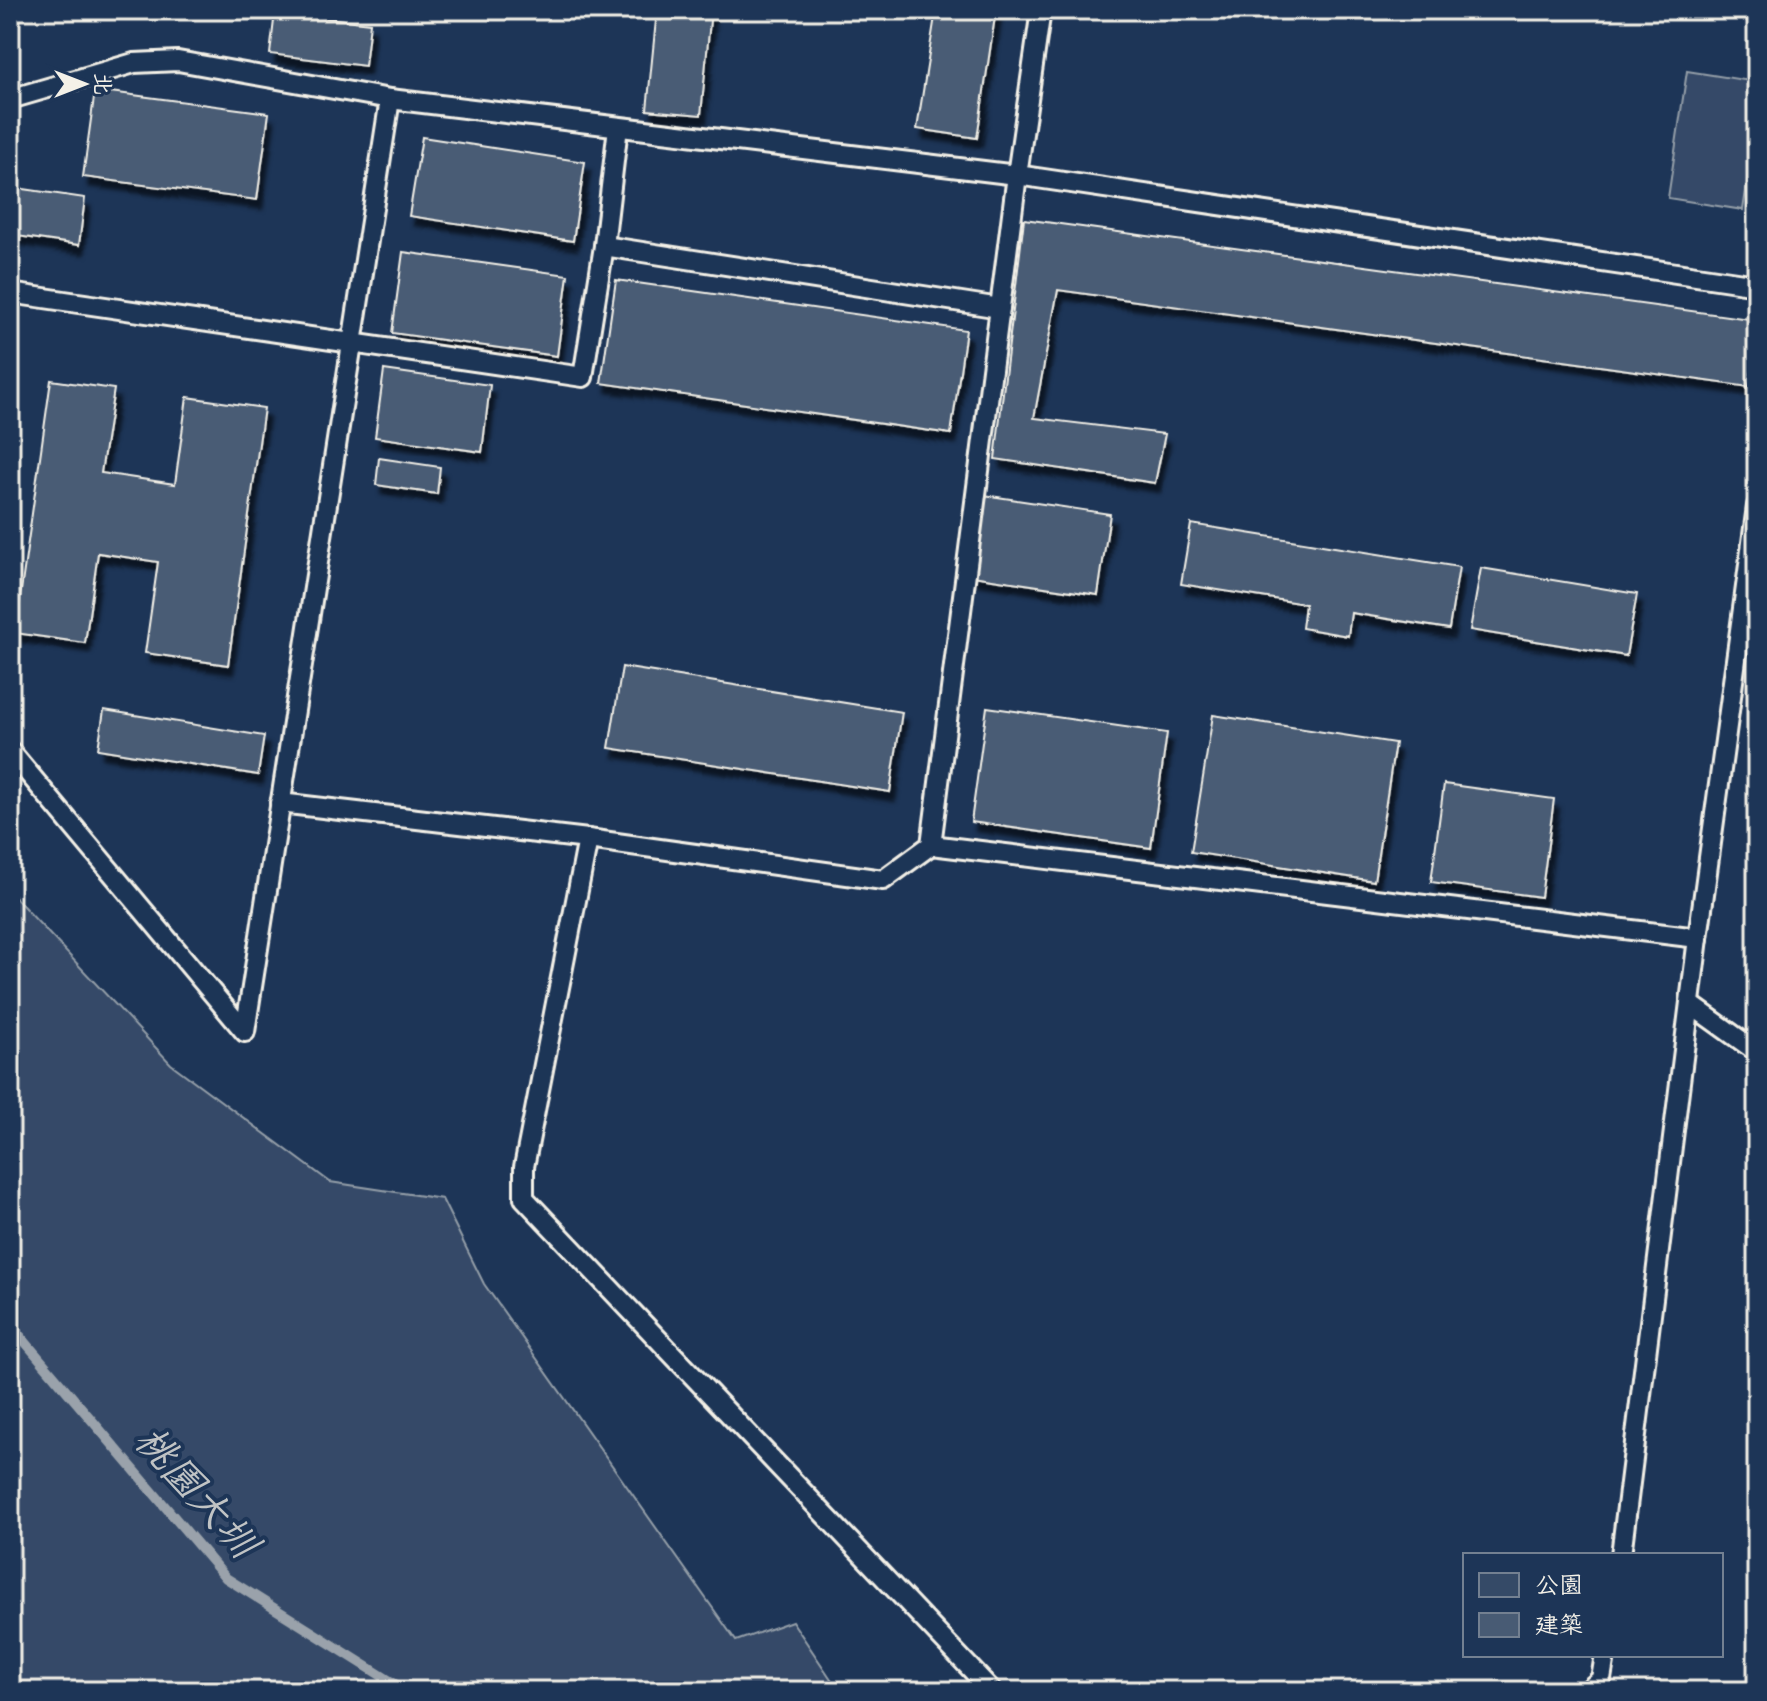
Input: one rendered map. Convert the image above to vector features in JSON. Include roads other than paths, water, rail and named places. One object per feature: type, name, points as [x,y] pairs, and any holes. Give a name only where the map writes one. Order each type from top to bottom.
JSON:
[{"type":"lane","points":[[931,845],[1041,10]]},
{"type":"lane","points":[[10,99],[134,63],[178,61],[390,99],[1017,175],[1757,285]]},
{"type":"lane","points":[[10,751],[245,1032],[390,99]]},
{"type":"lane","points":[[10,293],[583,377],[604,246],[618,127]]},
{"type":"lane","points":[[604,246],[1000,308]]},
{"type":"lane","points":[[1621,1553],[1698,938],[1757,506]]},
{"type":"lane","points":[[280,803],[588,839],[883,880],[931,845],[1698,938]]},
{"type":"lane","points":[[588,839],[524,1167],[524,1198],[992,1691]]},
{"type":"lane","points":[[1690,1004],[1757,1052]]},
{"type":"lane","points":[[1587,1691],[1601,1679],[1605,1657]]},
{"type":"waterway","name":"桃園大圳","points":[[10,1324],[226,1578],[406,1691]]}]
